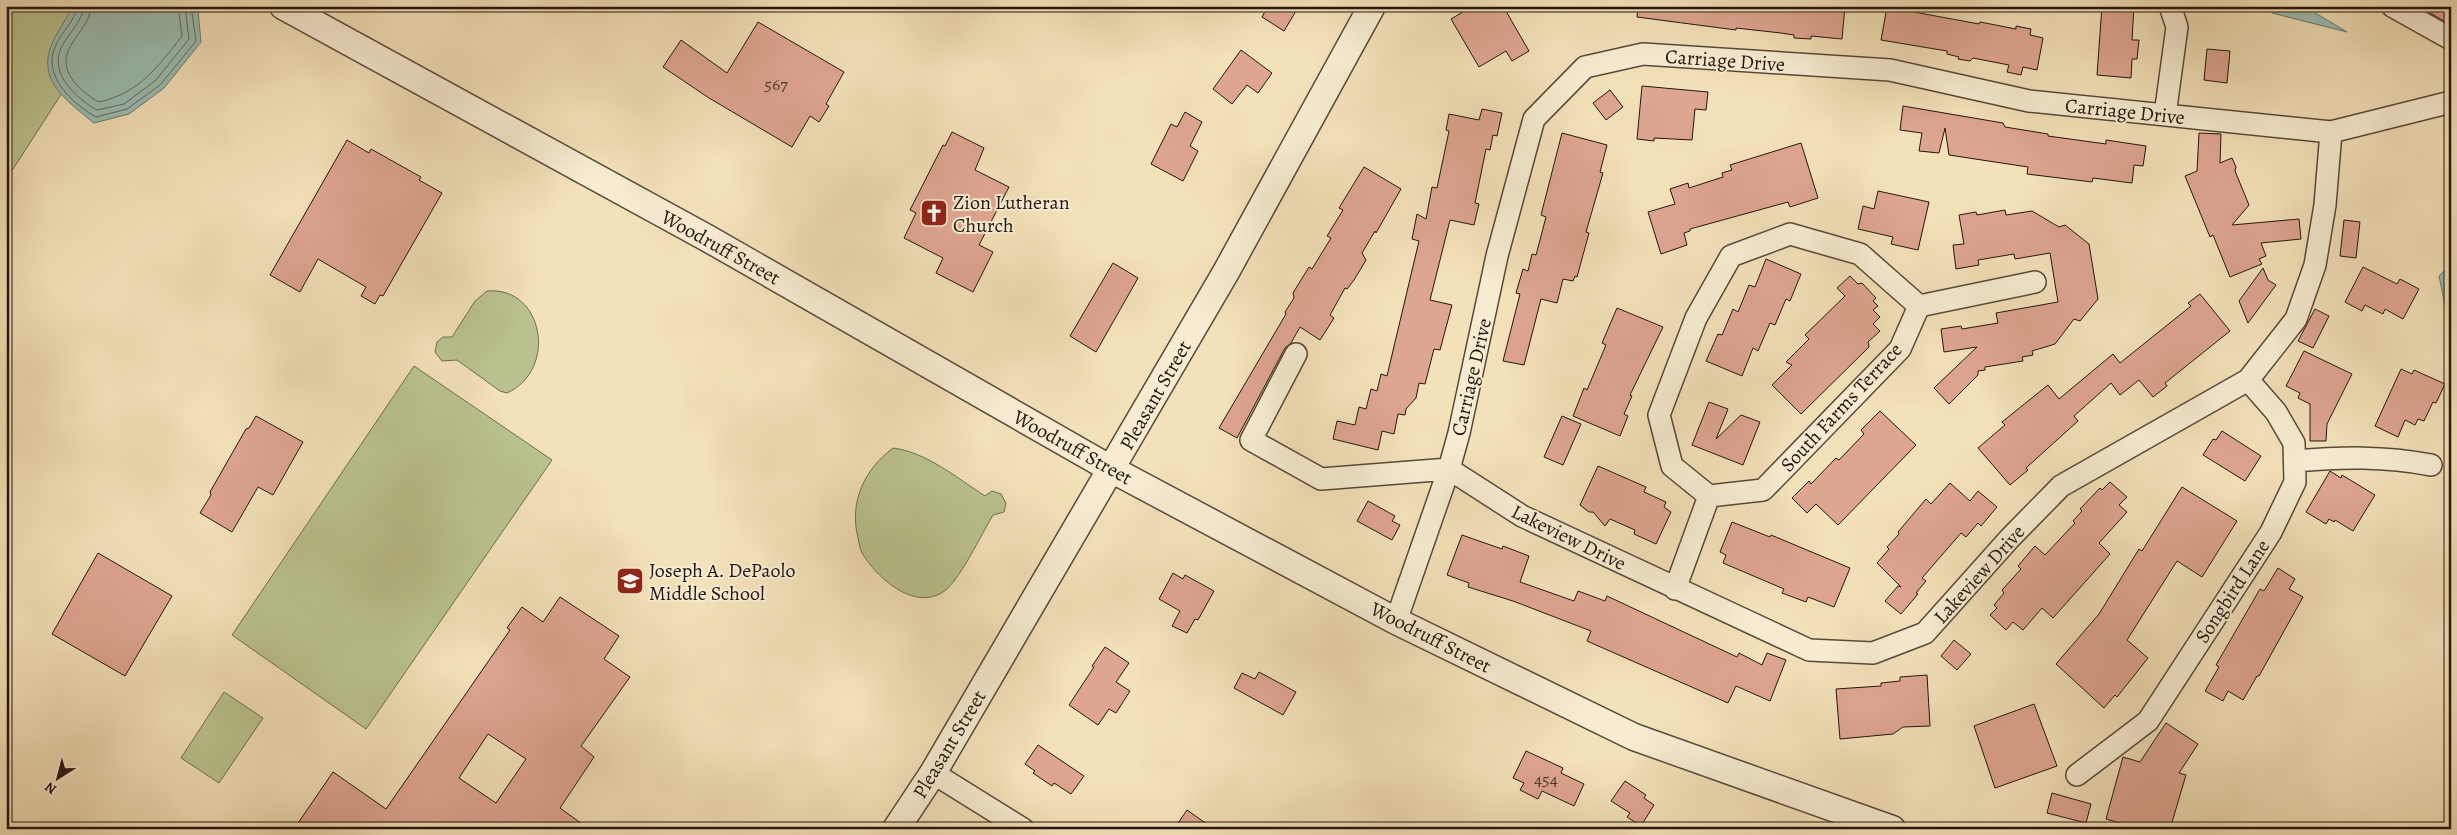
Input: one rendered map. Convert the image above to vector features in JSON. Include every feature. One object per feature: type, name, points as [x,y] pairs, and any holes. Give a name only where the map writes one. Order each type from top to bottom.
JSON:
[{"type":"street","name":"Woodruff Street","points":[[283,6],[707,238],[1111,469],[1396,621],[1634,737],[1892,829]]},
{"type":"street","name":"Pleasant Street","points":[[896,829],[934,773],[1226,272],[1372,6]]},
{"type":"street","points":[[2165,115],[2177,27],[2170,6]]},
{"type":"street","points":[[2392,6],[2451,39]]},
{"type":"street","name":"Carriage Drive","points":[[1396,621],[1449,469],[1461,423],[1497,256],[1534,119],[1585,67],[1643,54],[1890,70],[2029,101],[2331,132],[2451,102]]},
{"type":"street","name":"Lakeview Drive","points":[[1449,469],[1522,516],[1809,650],[1873,653],[1925,633],[2010,538],[2061,486],[2248,380],[2296,318],[2315,265],[2326,205],[2331,132]]},
{"type":"street","points":[[1675,589],[1709,496],[1672,466],[1659,415],[1696,318],[1731,256],[1790,234],[1860,254],[1919,306],[2035,282]]},
{"type":"street","name":"South Farms Terrace","points":[[1709,496],[1763,490],[1900,349],[1919,306]]},
{"type":"street","points":[[1296,354],[1251,440],[1321,479],[1449,469]]},
{"type":"street","name":"Songbird Lane","points":[[2076,775],[2148,720],[2271,532],[2295,482],[2294,443],[2281,420],[2248,380]]},
{"type":"street","points":[[2295,461],[2384,457],[2431,465]]},
{"type":"street","points":[[934,773],[1023,829]]},
{"type":"green space","points":[[6,6],[118,6],[6,180]]},
{"type":"green space","points":[[487,291],[506,293],[521,302],[532,315],[537,332],[538,349],[533,367],[523,382],[507,393],[500,391],[457,360],[442,361],[435,352],[437,342],[443,337],[452,337],[475,301]]},
{"type":"green space","points":[[414,366],[552,460],[366,729],[232,635]]},
{"type":"green space","points":[[893,448],[905,450],[929,460],[985,496],[992,491],[1001,494],[1006,503],[1004,512],[993,515],[970,556],[949,587],[932,597],[909,595],[897,589],[877,572],[860,548],[856,525],[857,500],[861,488],[874,466]]},
{"type":"green space","points":[[224,692],[263,718],[219,783],[181,758]]},
{"type":"water","points":[[75,6],[195,6],[198,10],[201,42],[164,88],[129,114],[94,123],[61,94],[49,73],[50,47]]},
{"type":"water","points":[[2263,6],[2304,6],[2347,32],[2272,13]]},
{"type":"water","points":[[2451,263],[2451,334],[2439,276]]},
{"type":"building","points":[[1268,6],[1299,6],[1284,31],[1262,17]]},
{"type":"building","points":[[1473,6],[1503,6],[1529,51],[1512,61],[1506,51],[1479,67],[1451,19]]},
{"type":"building","points":[[1638,6],[1845,6],[1842,39],[1811,36],[1811,39],[1794,38],[1794,35],[1781,33],[1736,28],[1736,30],[1637,17]]},
{"type":"building","points":[[2102,6],[2134,6],[2132,40],[2139,40],[2137,59],[2132,59],[2131,78],[2097,75]]},
{"type":"building","points":[[2418,6],[2451,6],[2451,25]]},
{"type":"building","points":[[1887,7],[1979,24],[1980,22],[2016,29],[2016,26],[2031,29],[2030,35],[2043,38],[2037,70],[2023,67],[2021,75],[2007,72],[2009,65],[1973,58],[1970,61],[1958,59],[1959,57],[1947,54],[1947,51],[1881,40]]},
{"type":"building","points":[[758,22],[844,72],[826,104],[829,106],[819,122],[810,116],[792,147],[709,98],[663,67],[681,40],[727,73]]},
{"type":"building","points":[[2207,49],[2230,51],[2227,83],[2204,80]]},
{"type":"building","points":[[1241,50],[1272,73],[1258,93],[1247,85],[1232,104],[1213,89]]},
{"type":"building","points":[[1642,86],[1708,92],[1706,110],[1695,109],[1692,140],[1654,138],[1654,141],[1637,139]]},
{"type":"building","points":[[1610,90],[1623,107],[1606,120],[1593,103]]},
{"type":"building","points":[[1903,106],[2003,123],[2005,127],[2048,134],[2048,136],[2106,144],[2106,140],[2146,146],[2143,166],[2134,165],[2132,183],[2093,178],[2092,182],[2027,174],[2028,167],[1949,155],[1945,128],[1939,153],[1919,151],[1922,133],[1900,130]]},
{"type":"building","points":[[1482,109],[1502,113],[1497,136],[1493,135],[1490,150],[1486,149],[1475,203],[1479,204],[1474,225],[1450,220],[1430,300],[1452,305],[1440,350],[1434,349],[1425,384],[1419,383],[1416,398],[1406,409],[1405,415],[1398,414],[1394,434],[1382,431],[1378,450],[1333,439],[1337,421],[1355,425],[1359,407],[1366,409],[1371,389],[1377,391],[1381,374],[1387,376],[1419,241],[1412,239],[1417,214],[1426,219],[1432,187],[1437,188],[1449,131],[1446,130],[1449,114],[1479,120]]},
{"type":"building","points":[[1185,112],[1202,122],[1190,146],[1198,151],[1183,181],[1151,164],[1171,124],[1177,127]]},
{"type":"building","name":"Zion Lutheran Church","points":[[952,132],[984,148],[975,170],[1009,187],[979,245],[993,252],[973,292],[936,273],[943,258],[904,238],[916,213],[910,210],[943,145],[945,146]]},
{"type":"building","points":[[1562,133],[1607,145],[1600,172],[1603,173],[1586,232],[1589,233],[1577,277],[1575,276],[1573,281],[1563,279],[1557,303],[1541,299],[1524,365],[1503,361],[1520,294],[1516,293],[1523,269],[1528,271],[1532,254],[1536,255],[1546,217],[1541,215]]},
{"type":"building","points":[[2199,133],[2221,134],[2220,163],[2232,158],[2236,167],[2235,171],[2249,205],[2232,225],[2299,219],[2301,239],[2261,243],[2266,256],[2259,259],[2262,264],[2230,277],[2213,235],[2210,237],[2185,176],[2197,171]]},
{"type":"building","points":[[347,140],[369,153],[371,149],[421,177],[419,180],[442,193],[383,296],[380,295],[375,304],[361,296],[366,287],[318,259],[300,292],[270,275]]},
{"type":"building","points":[[1801,143],[1818,198],[1790,207],[1788,202],[1690,229],[1690,231],[1684,233],[1687,245],[1661,254],[1648,212],[1675,204],[1670,189],[1688,183],[1689,188],[1723,177],[1722,173],[1732,170],[1730,165]]},
{"type":"building","points":[[1364,167],[1401,189],[1376,233],[1375,231],[1362,253],[1366,260],[1354,280],[1347,289],[1345,288],[1330,315],[1334,318],[1320,340],[1300,327],[1291,343],[1285,348],[1237,438],[1219,428],[1286,314],[1285,312],[1294,298],[1293,293],[1309,267],[1312,269],[1331,238],[1327,236],[1343,210],[1339,208]]},
{"type":"building","points":[[1878,191],[1929,202],[1918,250],[1891,244],[1893,237],[1858,229],[1863,206],[1874,209]]},
{"type":"building","points":[[2005,210],[2006,215],[2032,211],[2059,227],[2065,225],[2089,244],[2098,299],[2080,321],[2074,319],[2055,344],[2032,351],[2033,355],[2022,357],[2023,361],[1985,367],[1985,370],[1978,371],[1978,375],[1949,404],[1934,388],[1977,347],[1944,352],[1941,329],[1961,326],[1962,329],[1998,323],[1996,313],[2058,302],[2050,253],[2015,259],[2014,254],[1978,260],[1979,265],[1956,269],[1953,245],[1964,244],[1959,215],[1976,212],[1977,215]]},
{"type":"building","points":[[2344,220],[2360,222],[2356,258],[2340,256]]},
{"type":"building","points":[[1766,259],[1801,274],[1790,301],[1786,299],[1775,325],[1770,323],[1758,351],[1753,348],[1742,376],[1706,361],[1718,334],[1722,335],[1733,309],[1738,312],[1749,285],[1755,287]]},
{"type":"building","points":[[1113,263],[1138,278],[1096,352],[1070,336]]},
{"type":"building","points":[[2363,267],[2397,284],[2400,279],[2419,289],[2403,319],[2385,309],[2383,314],[2365,305],[2362,311],[2345,302]]},
{"type":"building","points":[[2263,268],[2268,280],[2276,285],[2248,323],[2239,301]]},
{"type":"building","points":[[1850,276],[1858,284],[1862,283],[1876,298],[1873,301],[1878,306],[1873,310],[1880,317],[1873,324],[1880,331],[1868,342],[1869,347],[1801,414],[1772,385],[1792,365],[1786,362],[1809,339],[1805,335],[1845,296],[1837,288]]},
{"type":"building","points":[[2200,294],[2230,331],[2165,383],[2167,386],[2153,397],[2139,380],[2120,395],[2111,383],[2074,416],[2078,421],[2010,485],[1978,448],[2005,425],[2002,422],[2048,385],[2059,399],[2113,354],[2120,363],[2191,306],[2188,303]]},
{"type":"building","points":[[1617,308],[1663,327],[1630,395],[1632,396],[1624,414],[1628,416],[1620,436],[1573,416],[1584,388],[1587,390],[1606,345],[1602,343]]},
{"type":"building","points":[[2315,309],[2329,316],[2313,348],[2298,341]]},
{"type":"building","points":[[2304,351],[2352,374],[2327,424],[2326,441],[2310,441],[2310,404],[2298,398],[2300,393],[2286,386]]},
{"type":"building","points":[[2401,369],[2412,374],[2414,370],[2445,384],[2436,403],[2433,402],[2424,421],[2418,419],[2415,425],[2405,420],[2398,437],[2375,426]]},
{"type":"building","points":[[1709,402],[1728,409],[1716,439],[1741,415],[1760,422],[1743,465],[1692,445]]},
{"type":"building","points":[[1880,411],[1916,445],[1838,525],[1816,504],[1807,513],[1792,498],[1809,481],[1811,484],[1836,458],[1839,460],[1864,434],[1861,430]]},
{"type":"building","points":[[256,416],[303,442],[273,495],[258,487],[232,532],[200,513],[246,429],[249,428]]},
{"type":"building","points":[[1562,416],[1581,424],[1563,465],[1544,457]]},
{"type":"building","points":[[2222,431],[2261,456],[2245,481],[2203,455],[2213,439],[2216,440]]},
{"type":"building","points":[[1598,466],[1646,487],[1644,492],[1666,502],[1664,507],[1671,512],[1656,544],[1634,534],[1635,530],[1610,519],[1605,526],[1593,512],[1589,512],[1580,505]]},
{"type":"building","points":[[2330,471],[2341,478],[2342,475],[2375,495],[2353,531],[2335,520],[2334,522],[2329,519],[2326,524],[2306,512]]},
{"type":"building","points":[[2110,482],[2127,497],[2119,505],[2127,512],[2099,543],[2110,554],[2053,618],[2042,608],[2023,630],[2013,622],[2006,630],[1990,615],[1997,608],[1994,605],[2004,593],[2002,590],[2021,569],[2018,566],[2035,546],[2045,555],[2075,523],[2073,521],[2082,511],[2080,509],[2100,488],[2102,490]]},
{"type":"building","points":[[1950,483],[1970,501],[1978,491],[1997,507],[1981,526],[1978,523],[1966,537],[1961,533],[1922,578],[1926,581],[1901,614],[1885,601],[1898,586],[1901,587],[1877,563],[1889,549],[1887,547],[1899,534],[1898,532],[1926,499],[1931,504]]},
{"type":"building","points":[[2182,487],[2237,521],[2202,577],[2177,561],[2127,640],[2148,658],[2117,697],[2115,695],[2104,708],[2056,664],[2099,614],[2139,549],[2142,551]]},
{"type":"building","points":[[1368,501],[1395,516],[1392,521],[1400,525],[1392,540],[1357,521]]},
{"type":"building","points":[[1732,522],[1770,537],[1771,535],[1850,568],[1834,607],[1808,597],[1806,602],[1782,593],[1784,589],[1723,563],[1726,555],[1720,552]]},
{"type":"building","points":[[1462,535],[1502,549],[1503,546],[1529,556],[1520,582],[1574,601],[1578,591],[1605,601],[1607,596],[1737,657],[1739,653],[1762,665],[1767,653],[1786,660],[1770,701],[1736,686],[1728,703],[1587,641],[1591,631],[1513,601],[1468,587],[1469,583],[1447,575]]},
{"type":"building","points":[[98,553],[172,596],[125,676],[52,634]]},
{"type":"building","points":[[2278,568],[2295,579],[2289,589],[2303,597],[2259,676],[2257,676],[2243,700],[2228,691],[2223,701],[2205,691],[2219,667],[2216,665],[2260,589],[2264,591]]},
{"type":"building","points":[[1173,573],[1183,579],[1185,575],[1214,591],[1198,620],[1195,619],[1187,633],[1172,626],[1180,611],[1159,599]]},
{"type":"building","points":[[560,597],[619,636],[604,659],[630,677],[581,746],[594,757],[560,808],[589,829],[294,829],[333,772],[386,809],[510,630],[507,628],[522,607],[543,622]],"holes":[[[488,734],[526,759],[496,803],[459,778]]]},
{"type":"building","points":[[1954,640],[1971,654],[1957,670],[1941,656]]},
{"type":"building","points":[[1105,647],[1129,663],[1116,682],[1130,691],[1116,713],[1109,709],[1098,725],[1069,705]]},
{"type":"building","points":[[1259,672],[1296,692],[1283,715],[1234,688],[1242,673],[1255,679]]},
{"type":"building","points":[[1927,675],[1930,726],[1903,727],[1893,734],[1840,739],[1836,689],[1881,686],[1881,683],[1900,681],[1900,677]]},
{"type":"building","points":[[2034,704],[2057,766],[1995,788],[1974,726]]},
{"type":"building","points":[[2166,723],[2198,744],[2179,773],[2186,775],[2170,829],[2140,829],[2106,819],[2123,757],[2140,762]]},
{"type":"building","points":[[1038,745],[1084,776],[1071,794],[1054,783],[1052,786],[1033,773],[1035,771],[1025,764]]},
{"type":"building","points":[[1526,751],[1563,768],[1561,773],[1584,784],[1574,806],[1542,791],[1538,799],[1520,790],[1524,783],[1513,778]]},
{"type":"building","points":[[1625,781],[1646,795],[1644,798],[1654,805],[1641,826],[1627,817],[1630,813],[1611,801]]},
{"type":"building","points":[[2052,793],[2091,804],[2086,823],[2047,813]]},
{"type":"building","points":[[1187,810],[1214,829],[1174,829]]},
{"type":"place","name":"Zion Lutheran Church","points":[[934,213]]},
{"type":"place","name":"Joseph A. DePaolo Middle School","points":[[630,581]]}]
